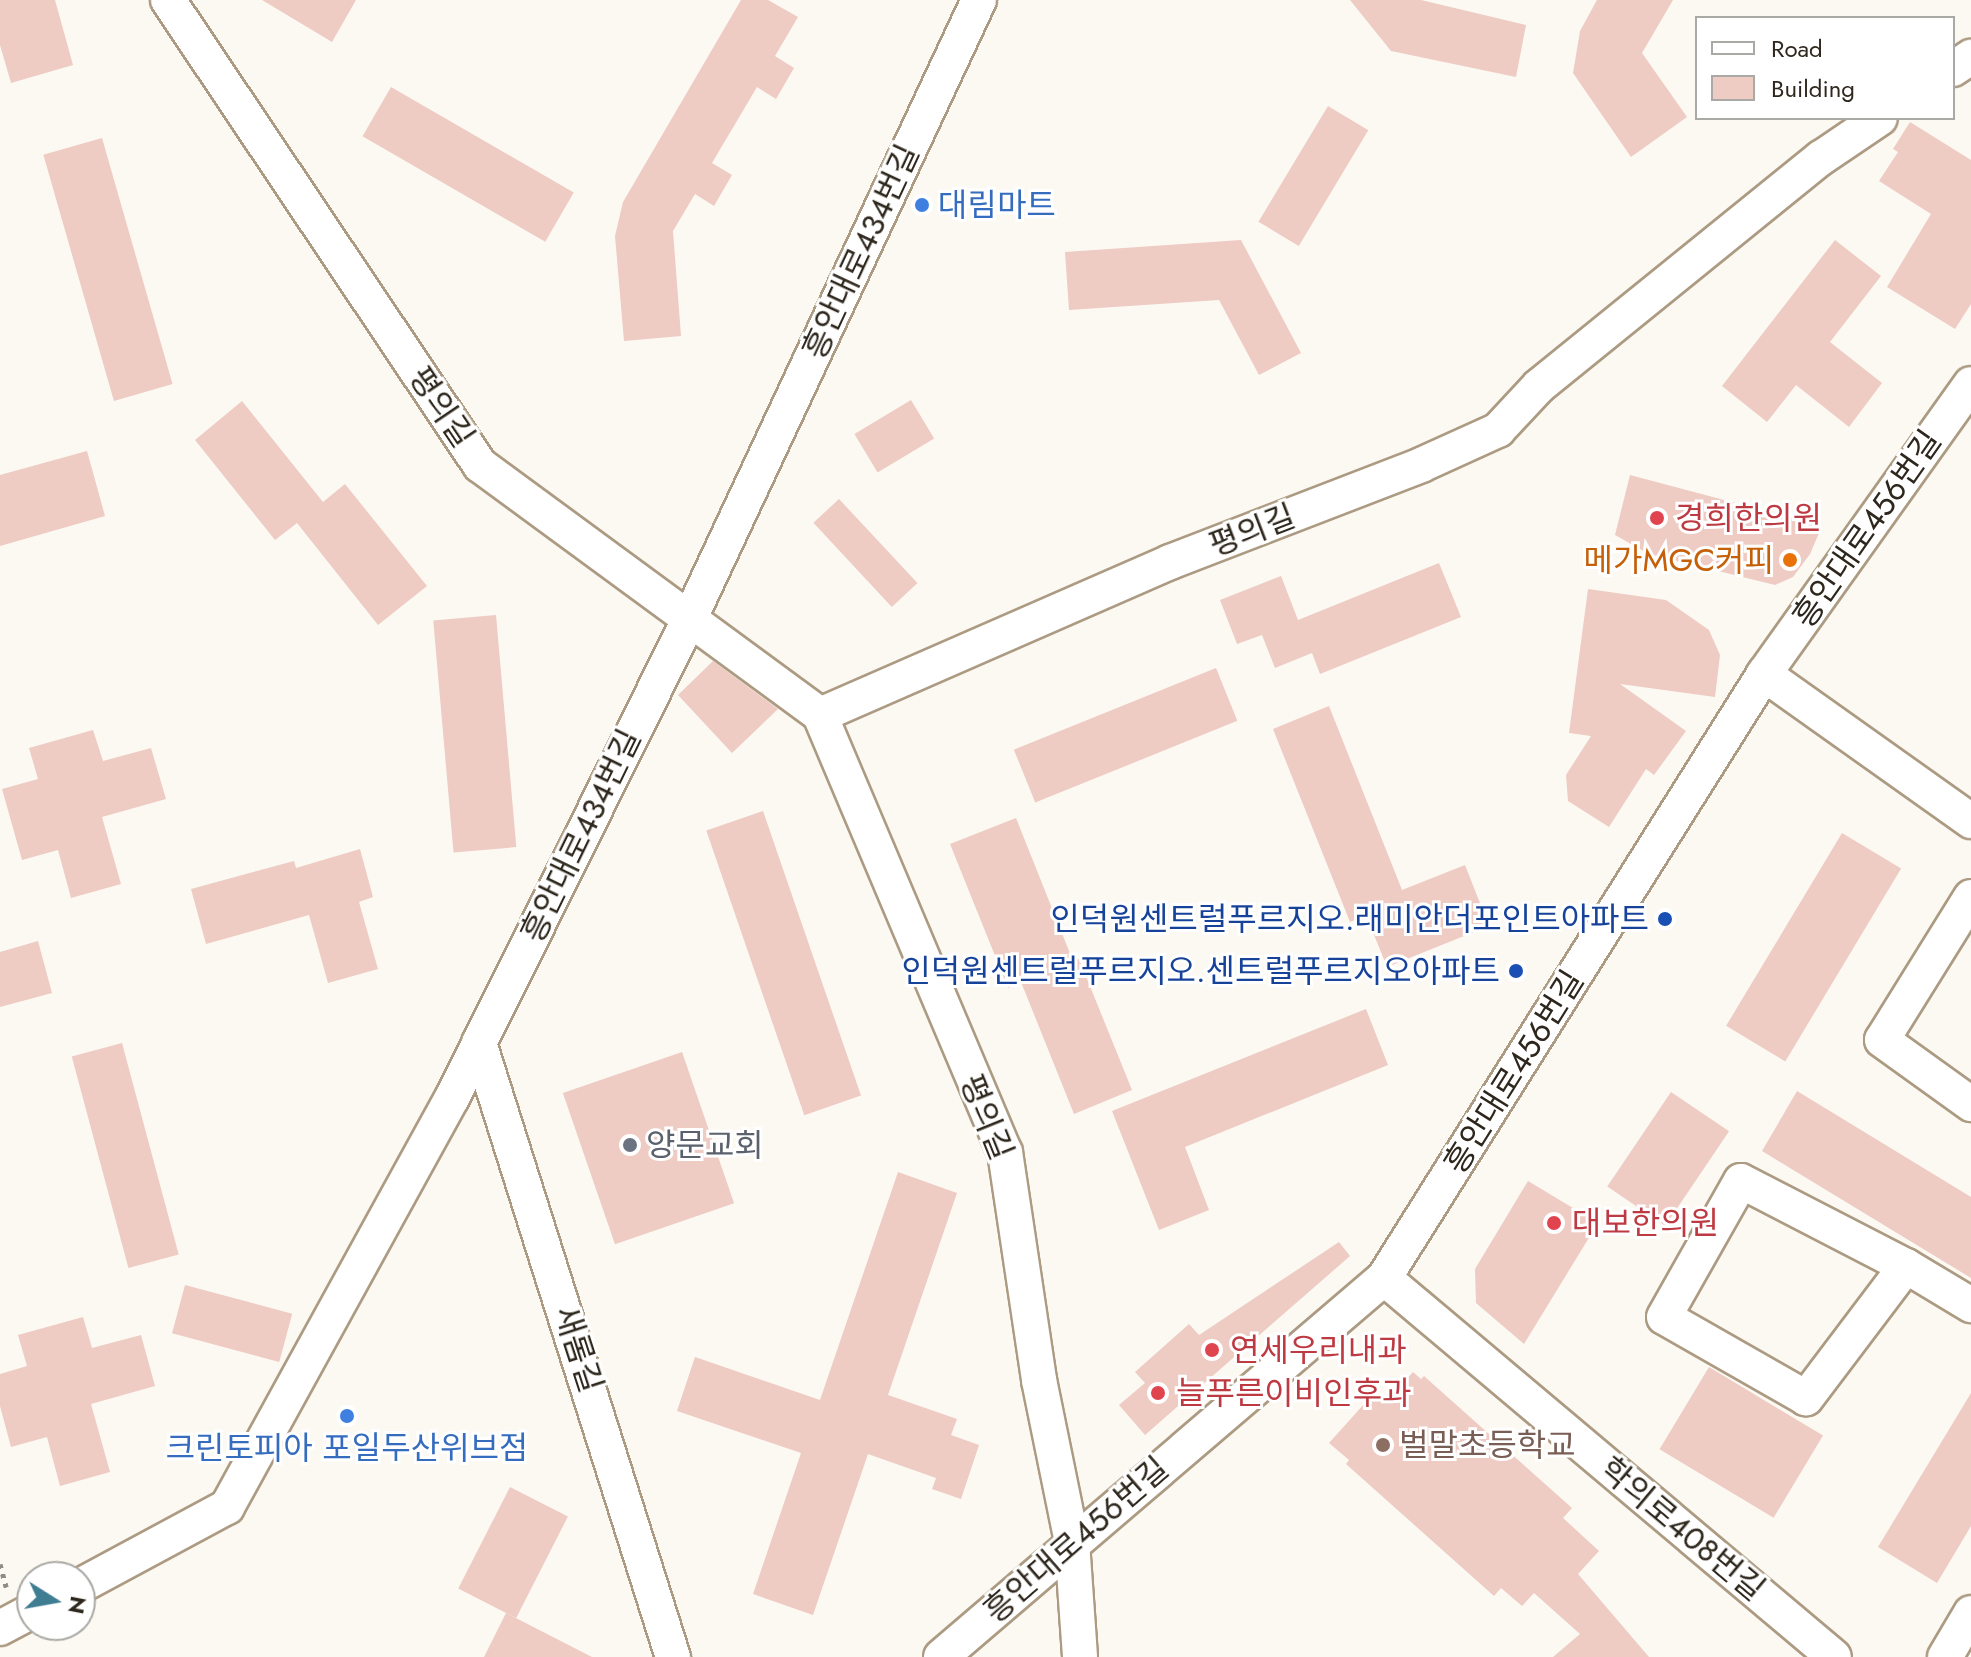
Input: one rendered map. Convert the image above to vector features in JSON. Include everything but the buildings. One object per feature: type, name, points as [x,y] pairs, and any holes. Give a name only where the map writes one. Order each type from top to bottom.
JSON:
[{"type":"street","name":"평의길","points":[[168,0],[480,465],[820,715],[1005,1152],[1039,1380],[1072,1542],[1080,1657]]},
{"type":"street","name":"흥안대로434번길","points":[[96,1577],[227,1507],[479,1043],[690,618],[979,0]]},
{"type":"street","name":"평의길","points":[[820,715],[1170,562],[1421,465],[1498,430],[1539,386],[1821,158],[1877,120]]},
{"type":"street","name":"흥안대로456번길","points":[[941,1657],[1384,1278],[1764,674],[1971,384]]},
{"type":"street","points":[[1764,674],[1971,821]]},
{"type":"street","points":[[1971,897],[1882,1040],[1971,1104]]},
{"type":"street","name":"새롬길","points":[[479,1043],[673,1657]]},
{"type":"street","points":[[1906,1266],[1806,1398],[1664,1317],[1741,1181],[1906,1266],[1971,1305]]},
{"type":"street","name":"학의로408번길","points":[[1384,1278],[1834,1657]]},
{"type":"street","points":[[1945,1657],[1971,1613]]},
{"type":"place","name":"대림마트","points":[[922,205]]},
{"type":"place","name":"경희한의원","points":[[1657,518]]},
{"type":"place","name":"메가MGC커피","points":[[1790,560]]},
{"type":"place","name":"인덕원센트럴푸르지오.래미안더포인트아파트","points":[[1665,919]]},
{"type":"place","name":"인덕원센트럴푸르지오.센트럴푸르지오아파트","points":[[1516,971]]},
{"type":"place","name":"양문교회","points":[[630,1145]]},
{"type":"place","name":"대보한의원","points":[[1554,1223]]},
{"type":"place","name":"연세우리내과","points":[[1212,1350]]},
{"type":"place","name":"늘푸른이비인후과","points":[[1158,1393]]},
{"type":"place","name":"크린토피아 포일두산위브점","points":[[347,1416]]},
{"type":"place","name":"벌말초등학교","points":[[1383,1445]]}]
